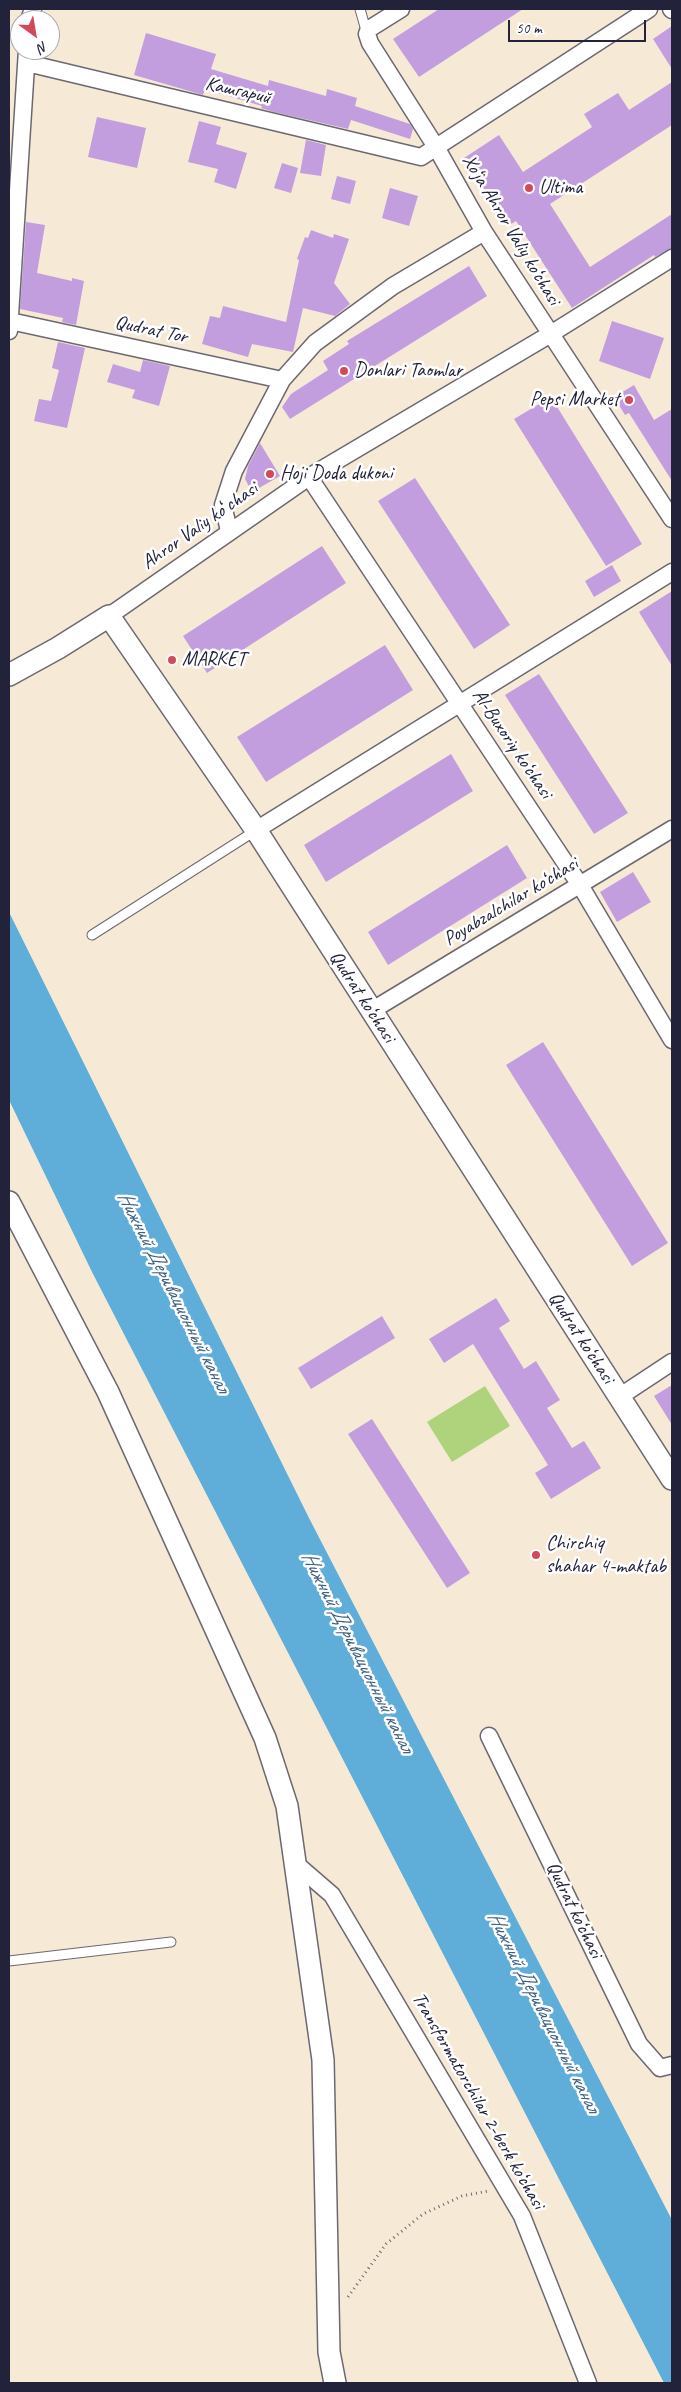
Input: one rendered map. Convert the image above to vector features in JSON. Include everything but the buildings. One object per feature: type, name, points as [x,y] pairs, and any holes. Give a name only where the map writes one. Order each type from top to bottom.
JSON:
[{"type":"street","points":[[367,34],[369,29],[401,9]]},
{"type":"street","name":"Кашгарий","points":[[43,60],[421,157],[649,9]]},
{"type":"street","name":"Xo‘ja Ahror Valiy ko‘chasi","points":[[367,34],[370,43],[436,147],[484,232],[549,335],[667,501],[672,519]]},
{"type":"street","name":"Кашгарий","points":[[10,326],[27,60]]},
{"type":"street","points":[[229,531],[223,505],[234,471],[282,380],[315,343],[393,286],[484,232]]},
{"type":"street","name":"Xo‘ja Ahror Valiy ko‘chasi","points":[[549,335],[672,258]]},
{"type":"street","name":"Qudrat Tor","points":[[10,326],[282,380]]},
{"type":"street","name":"Ahror Valiy koʻchasi","points":[[109,616],[308,477],[549,335]]},
{"type":"street","name":"Al-Buxoriy ko‘chasi","points":[[308,477],[580,885],[672,1040]]},
{"type":"street","points":[[256,830],[672,572]]},
{"type":"street","points":[[9,675],[58,648],[109,616]]},
{"type":"street","name":"Qudrat ko‘chasi","points":[[109,616],[256,830],[619,1397],[670,1470]]},
{"type":"street","name":"Poyabzalchilar ko‘chasi","points":[[371,1011],[672,829]]},
{"type":"street","points":[[9,1202],[108,1392],[265,1738],[287,1806],[323,2060],[328,2352],[335,2383]]},
{"type":"street","points":[[619,1397],[672,1362]]},
{"type":"street","name":"Qudrat ko‘chasi","points":[[489,1736],[640,2044],[660,2068],[672,2065]]},
{"type":"street","name":"Transformatorchilar 2-berk ko‘chasi","points":[[295,1863],[332,1895],[522,2216],[588,2383]]},
{"type":"lane","points":[[360,9],[367,34]]},
{"type":"lane","points":[[92,936],[256,830]]},
{"type":"lane","points":[[9,1961],[171,1942]]},
{"type":"path","points":[[345,2302],[386,2244],[424,2214],[462,2196],[505,2187]]},
{"type":"green space","points":[[485,1386],[510,1426],[452,1462],[427,1422]]},
{"type":"water","name":"Нижний Деривационный канал","points":[[9,912],[309,1518],[672,2220],[672,2383],[664,2383],[92,1272],[9,1100]]},
{"type":"place","name":"Ultima","points":[[529,188]]},
{"type":"place","name":"Donlari Taomlar","points":[[344,371]]},
{"type":"place","name":"Pepsi Market","points":[[629,400]]},
{"type":"place","name":"Hoji Doda dukoni","points":[[270,474]]},
{"type":"place","name":"MARKET","points":[[172,660]]},
{"type":"place","name":"Chirchiq shahar 4-maktab","points":[[536,1555]]}]
